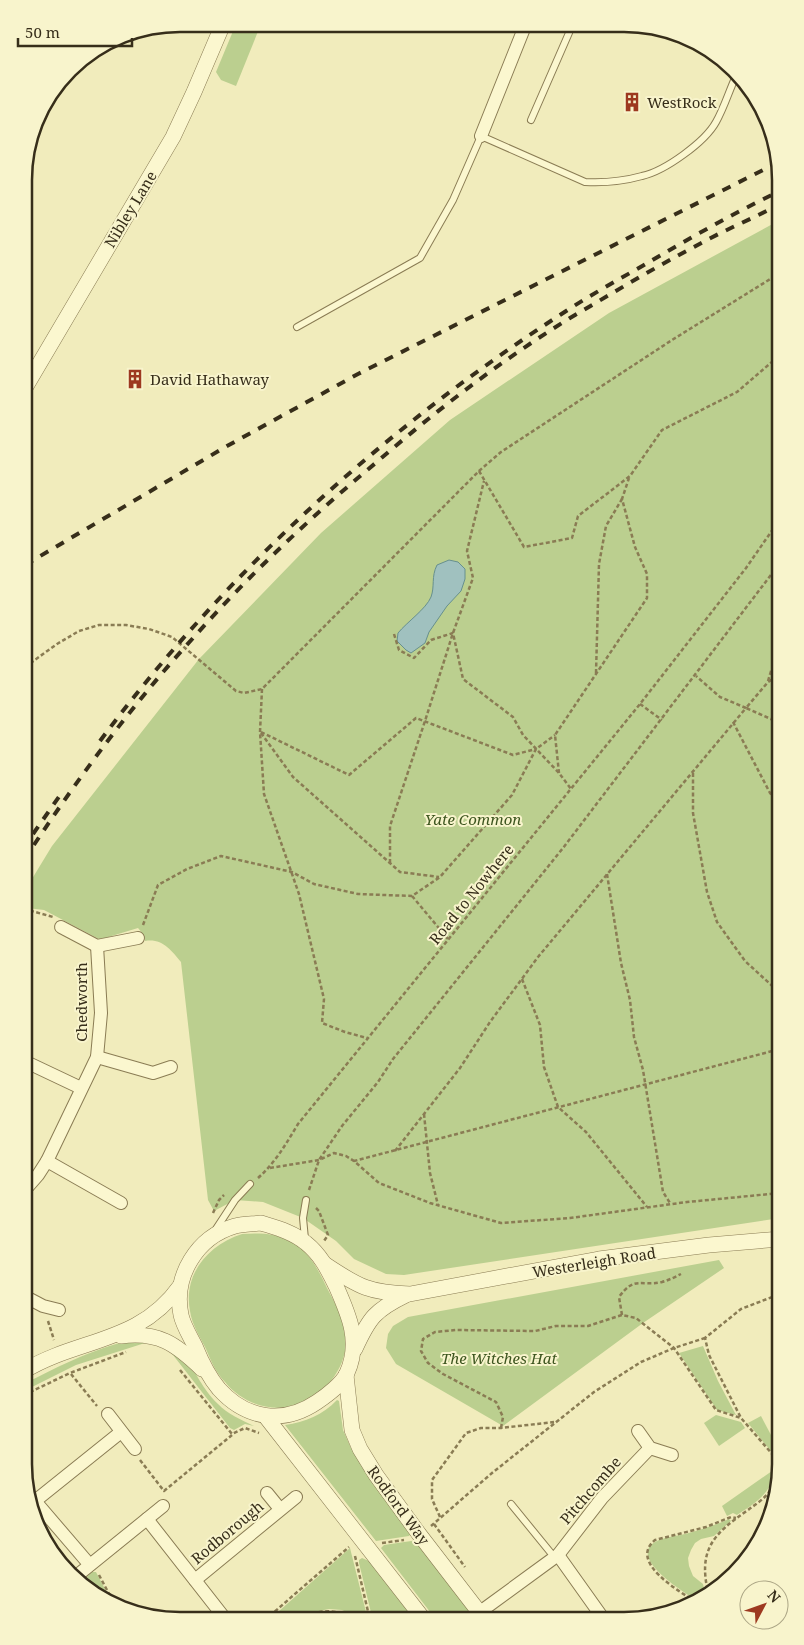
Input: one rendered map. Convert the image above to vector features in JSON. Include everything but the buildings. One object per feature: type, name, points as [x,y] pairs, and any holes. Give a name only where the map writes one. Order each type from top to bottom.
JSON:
[{"type":"street","name":"Nibley Lane","points":[[33,375],[173,137],[220,32]]},
{"type":"street","points":[[481,136],[523,32]]},
{"type":"street","name":"Chedworth","points":[[61,928],[97,946],[138,938]]},
{"type":"street","name":"Chedworth","points":[[32,1182],[48,1161],[81,1088],[97,1058],[101,1013],[97,946]]},
{"type":"street","name":"Chedworth","points":[[97,1058],[153,1072],[170,1067]]},
{"type":"street","points":[[32,1066],[81,1088]]},
{"type":"street","points":[[48,1161],[121,1203]]},
{"type":"street","name":"Westerleigh Road","points":[[211,1237],[235,1226],[261,1223],[288,1231],[363,1288],[383,1293],[410,1294],[599,1259],[708,1245],[771,1240]]},
{"type":"street","points":[[32,1367],[58,1355],[110,1338],[135,1326],[156,1312],[170,1300],[180,1286],[186,1268],[197,1251],[211,1237]]},
{"type":"street","points":[[180,1286],[181,1315],[204,1368],[218,1388],[234,1402],[254,1414],[266,1417],[288,1415],[307,1409],[326,1395],[346,1375],[353,1352],[349,1314],[315,1253]]},
{"type":"street","name":"Westerleigh Road","points":[[353,1352],[365,1325],[372,1317],[388,1304],[410,1294]]},
{"type":"street","points":[[32,1300],[43,1306],[59,1310]]},
{"type":"street","points":[[110,1338],[138,1334],[154,1336],[172,1344],[188,1356],[212,1380]]},
{"type":"street","name":"Rodford Way","points":[[346,1375],[352,1430],[360,1449],[376,1475],[474,1612]]},
{"type":"street","points":[[108,1414],[134,1451]]},
{"type":"street","points":[[266,1417],[419,1612]]},
{"type":"street","points":[[638,1431],[650,1448],[672,1455]]},
{"type":"street","points":[[37,1500],[121,1432]]},
{"type":"street","name":"Pitchcombe","points":[[486,1612],[556,1556],[602,1498],[650,1448]]},
{"type":"street","name":"Rodborough","points":[[267,1493],[280,1509]]},
{"type":"street","name":"Rodborough","points":[[195,1580],[296,1497]]},
{"type":"street","points":[[80,1573],[163,1506]]},
{"type":"street","points":[[39,1510],[89,1564]]},
{"type":"street","name":"Rodborough","points":[[147,1519],[220,1612]]},
{"type":"street","points":[[556,1556],[598,1612]]},
{"type":"lane","points":[[531,120],[569,32]]},
{"type":"lane","points":[[298,328],[420,258],[452,200],[481,136],[585,182],[602,183],[644,176],[682,156],[707,135],[716,122],[734,82]]},
{"type":"lane","points":[[211,1237],[236,1200],[250,1184]]},
{"type":"lane","points":[[306,1200],[303,1218],[315,1253]]},
{"type":"lane","points":[[511,1504],[556,1556]]},
{"type":"path","points":[[33,660],[79,631],[99,625],[126,625],[149,629],[172,637],[236,691],[244,692],[262,689],[479,472],[509,446],[672,340],[772,278]]},
{"type":"path","points":[[596,673],[599,564],[606,526],[622,499],[630,476],[662,430],[737,392],[772,361]]},
{"type":"path","points":[[479,472],[524,547],[572,538],[578,516],[630,476]]},
{"type":"path","points":[[390,863],[390,826],[453,633],[473,578],[467,551],[484,481]]},
{"type":"path","points":[[260,732],[350,775],[416,718],[512,755],[536,749],[555,735],[647,598],[647,574],[635,547],[622,499]]},
{"type":"path","name":"Road to Nowhere","points":[[250,1184],[268,1168],[284,1148],[298,1124],[640,704],[746,568],[772,531]]},
{"type":"path","points":[[315,1253],[328,1235],[319,1211],[306,1200],[319,1160],[342,1126],[378,1082],[393,1059],[563,848],[696,676],[772,574]]},
{"type":"path","points":[[394,634],[399,650],[414,658],[431,640],[453,633]]},
{"type":"path","points":[[453,633],[463,679],[514,717],[523,735],[559,773],[571,789]]},
{"type":"path","points":[[768,682],[772,669]]},
{"type":"path","points":[[696,676],[720,697],[772,719]]},
{"type":"path","points":[[395,1151],[460,1068],[490,1022],[522,979],[578,908],[733,722],[772,680]]},
{"type":"path","points":[[262,689],[260,732],[264,794],[299,894],[324,999],[322,1023],[368,1038]]},
{"type":"path","points":[[640,704],[662,720]]},
{"type":"path","points":[[733,722],[772,795]]},
{"type":"path","points":[[260,732],[292,777],[400,872],[440,877]]},
{"type":"path","points":[[555,735],[559,773]]},
{"type":"path","points":[[138,938],[158,884],[187,868],[221,856],[292,872],[314,884],[358,894],[412,896],[440,877],[512,795],[536,749]]},
{"type":"path","points":[[692,772],[693,814],[707,892],[717,922],[745,962],[771,985]]},
{"type":"path","points":[[607,874],[621,963],[630,1000],[634,1037],[643,1070],[663,1192],[670,1204]]},
{"type":"path","points":[[412,896],[448,939]]},
{"type":"path","points":[[32,911],[57,919],[61,928]]},
{"type":"path","points":[[522,979],[540,1025],[544,1067],[558,1107],[586,1132],[647,1207]]},
{"type":"path","points":[[354,1161],[771,1051]]},
{"type":"path","points":[[424,1114],[430,1173],[438,1205]]},
{"type":"path","points":[[268,1168],[319,1160],[334,1153],[346,1156],[354,1161],[380,1183],[438,1205],[501,1224],[570,1218],[670,1204],[771,1194]]},
{"type":"path","points":[[622,1315],[619,1297],[627,1286],[638,1283],[662,1282],[681,1274]]},
{"type":"path","points":[[274,1612],[352,1545],[365,1552],[379,1544],[411,1539],[419,1534],[554,1422],[594,1392],[641,1362],[674,1348],[705,1338],[741,1309],[771,1297]]},
{"type":"path","points":[[43,1306],[58,1355]]},
{"type":"path","points":[[501,1428],[503,1417],[496,1402],[443,1374],[428,1362],[421,1352],[423,1339],[435,1332],[456,1330],[535,1331],[556,1326],[588,1326],[622,1315],[636,1318],[674,1348],[716,1410],[741,1418]]},
{"type":"path","points":[[705,1338],[709,1355],[741,1418],[771,1453]]},
{"type":"path","points":[[32,1391],[70,1373],[132,1350]]},
{"type":"path","points":[[178,1368],[232,1434]]},
{"type":"path","points":[[70,1373],[103,1413],[108,1414]]},
{"type":"path","points":[[440,1517],[432,1499],[432,1480],[466,1434],[481,1428],[501,1428],[554,1422]]},
{"type":"path","points":[[134,1451],[164,1491],[232,1434],[245,1428],[261,1434]]},
{"type":"path","points":[[707,1587],[705,1562],[710,1544],[720,1531],[760,1502],[769,1491]]},
{"type":"path","points":[[689,1597],[664,1580],[654,1570],[646,1552],[648,1546],[655,1540],[706,1527],[730,1517],[736,1518]]},
{"type":"path","points":[[354,1554],[368,1612]]},
{"type":"path","points":[[89,1564],[95,1568],[109,1594]]},
{"type":"path","points":[[325,1612],[340,1612]]},
{"type":"green space","points":[[233,32],[258,32],[236,86],[221,80],[216,72]]},
{"type":"green space","name":"Yate Common","points":[[772,224],[771,1219],[404,1275],[386,1274],[354,1259],[336,1241],[303,1218],[263,1202],[235,1200],[214,1211],[208,1200],[181,962],[170,949],[161,943],[145,941],[143,934],[138,928],[99,939],[44,910],[32,909],[32,878],[52,846],[199,659],[321,533],[450,420],[609,313]]},
{"type":"green space","points":[[242,1234],[279,1236],[303,1250],[320,1274],[336,1305],[343,1324],[346,1348],[338,1370],[325,1388],[306,1401],[296,1405],[276,1408],[267,1407],[248,1401],[240,1396],[216,1371],[192,1321],[189,1298],[190,1285],[194,1273],[209,1253],[219,1245]]},
{"type":"green space","name":"The Witches Hat","points":[[719,1260],[724,1268],[643,1323],[503,1426],[396,1364],[386,1348],[388,1334],[393,1326],[408,1317]]},
{"type":"green space","points":[[139,1339],[158,1342],[181,1353],[208,1392],[222,1408],[254,1426],[245,1424],[234,1430],[230,1428],[173,1355],[163,1346],[145,1343],[76,1365],[32,1387],[32,1380],[65,1363],[124,1342]]},
{"type":"green space","points":[[703,1346],[718,1381],[736,1415],[717,1410],[679,1353]]},
{"type":"green space","points":[[337,1400],[339,1401],[343,1430],[351,1448],[412,1532],[409,1536],[376,1541],[285,1425],[313,1417],[326,1410]]},
{"type":"green space","points":[[716,1415],[741,1422],[745,1428],[719,1446],[704,1423]]},
{"type":"green space","points":[[761,1416],[771,1435],[771,1451],[770,1450],[748,1423]]},
{"type":"green space","points":[[771,1472],[770,1485],[766,1492],[749,1507],[737,1515],[733,1513],[727,1516],[722,1506]]},
{"type":"green space","points":[[729,1519],[731,1521],[714,1536],[701,1539],[695,1543],[691,1550],[688,1558],[689,1566],[693,1576],[703,1584],[704,1589],[691,1596],[653,1566],[648,1557],[648,1549],[659,1540]]},
{"type":"green space","points":[[418,1540],[470,1609],[468,1612],[430,1612],[381,1548],[384,1545]]},
{"type":"green space","points":[[350,1548],[366,1612],[346,1612],[329,1609],[314,1612],[278,1612]]},
{"type":"green space","points":[[362,1558],[369,1561],[412,1612],[371,1612],[359,1560]]},
{"type":"green space","points":[[92,1572],[96,1572],[107,1594],[90,1582],[86,1578]]},
{"type":"water","points":[[449,560],[458,562],[465,569],[465,579],[461,591],[447,606],[429,632],[425,643],[411,653],[397,641],[398,633],[429,602],[437,565]]},
{"type":"railway","points":[[33,560],[227,446],[358,374],[771,166]]},
{"type":"railway","points":[[100,741],[148,679],[200,620],[254,563],[370,455],[495,359],[570,308],[694,236],[772,195]]},
{"type":"railway","points":[[32,847],[104,745],[171,663],[260,568],[354,481],[447,404],[545,334],[663,264],[772,208]]},
{"type":"railway","points":[[33,834],[63,791]]},
{"type":"place","name":"WestRock","points":[[632,102]]},
{"type":"place","name":"David Hathaway","points":[[135,379]]}]
